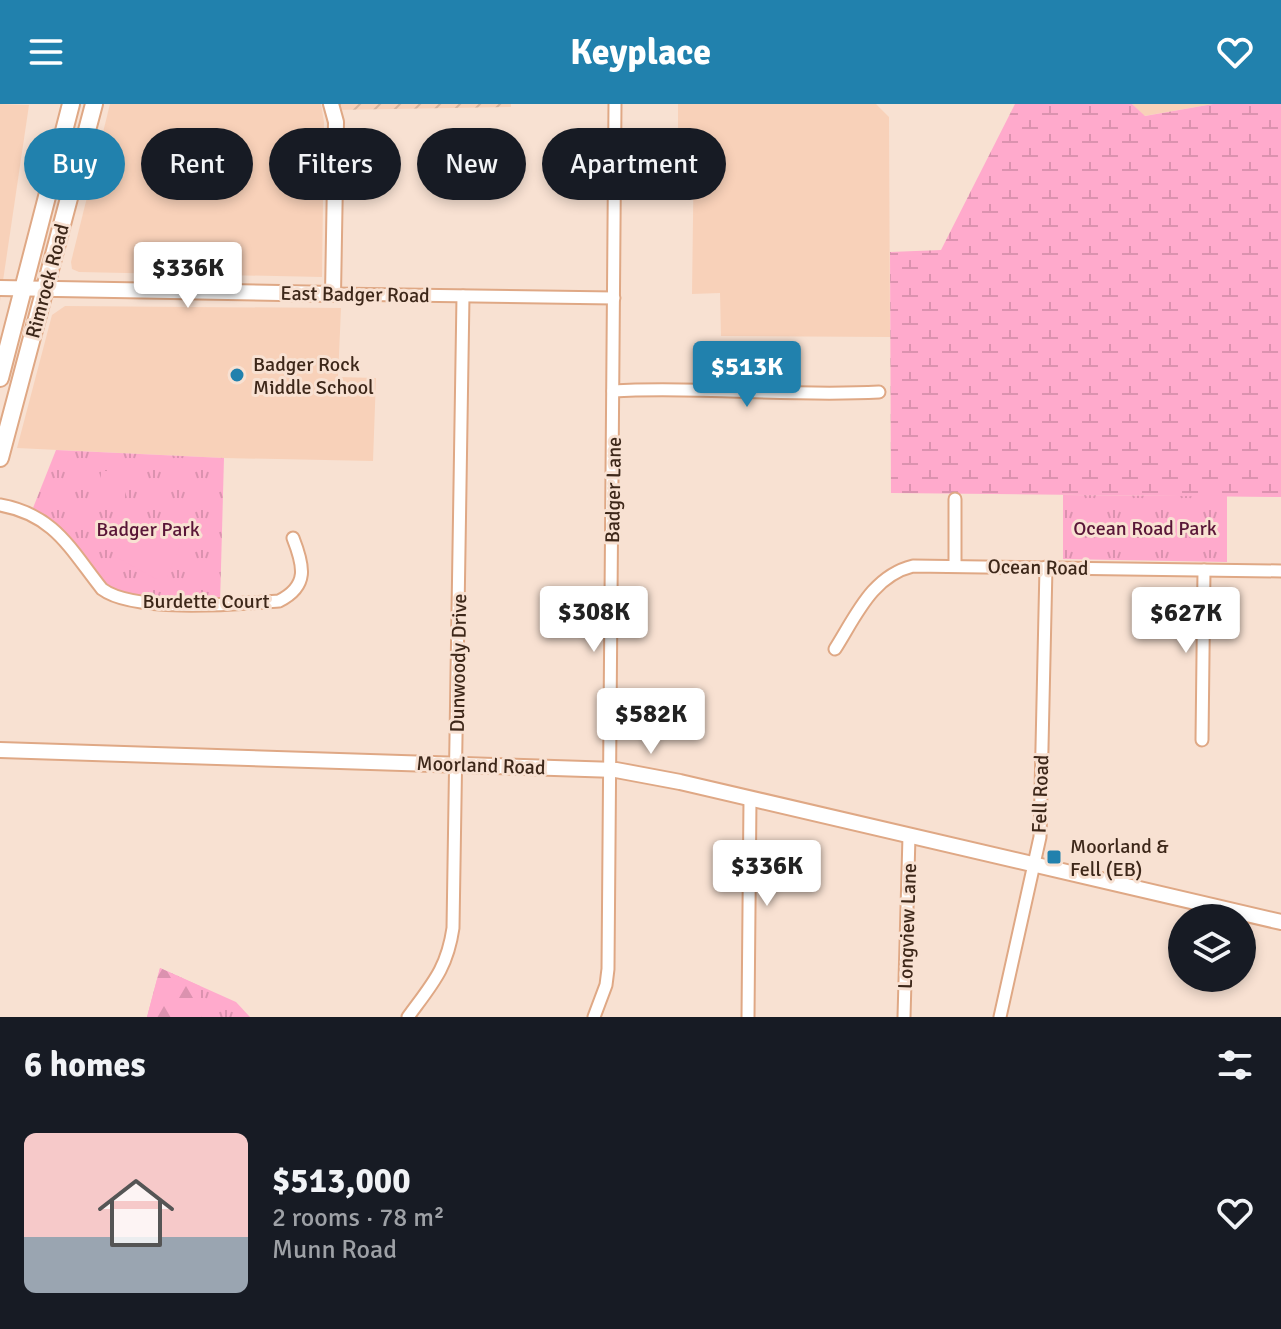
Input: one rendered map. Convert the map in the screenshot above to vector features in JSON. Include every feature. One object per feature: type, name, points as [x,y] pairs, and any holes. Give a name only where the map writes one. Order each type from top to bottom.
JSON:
[{"type":"main road","name":"Rimrock Road","points":[[0,378],[71,104]]},
{"type":"main road","name":"Rimrock Road","points":[[0,458],[94,104]]},
{"type":"street","points":[[331,104],[336,122],[333,294]]},
{"type":"street","name":"Badger Lane","points":[[594,1017],[606,985],[608,969],[615,104]]},
{"type":"street","name":"East Badger Road","points":[[0,288],[614,298]]},
{"type":"street","name":"Dunwoody Drive","points":[[408,1017],[449,954],[453,928],[463,296]]},
{"type":"street","points":[[613,391],[879,392]]},
{"type":"street","points":[[955,499],[955,565]]},
{"type":"street","name":"Burdette Court","points":[[0,505],[31,513],[47,522],[102,589],[110,595],[138,603],[279,601],[295,591],[302,576],[300,555],[293,538]]},
{"type":"street","name":"Ocean Road","points":[[835,649],[873,589],[913,566],[1281,571]]},
{"type":"street","name":"Fell Road","points":[[1000,1017],[1040,837],[1046,567]]},
{"type":"street","points":[[1202,740],[1204,570]]},
{"type":"street","name":"Moorland Road","points":[[0,750],[611,770],[642,774],[1281,922]]},
{"type":"street","points":[[748,1017],[750,799]]},
{"type":"street","name":"Longview Lane","points":[[904,1017],[909,836]]},
{"type":"shaded area","points":[[0,104],[29,105],[24,128],[0,301]]},
{"type":"shaded area","points":[[110,104],[321,104],[324,128],[269,128],[269,200],[323,200],[322,277],[79,272],[72,269],[71,262],[86,200],[125,200],[125,128],[104,128]]},
{"type":"shaded area","points":[[331,104],[511,104],[511,107],[333,110]]},
{"type":"shaded area","points":[[678,104],[876,104],[889,117],[890,337],[721,336],[720,293],[692,294],[693,200],[726,200],[726,128],[678,128]]},
{"type":"shaded area","points":[[1132,104],[1213,104],[1144,116]]},
{"type":"shaded area","points":[[65,306],[341,308],[338,377],[376,378],[373,461],[224,458],[17,448],[52,315]]},
{"type":"green space","points":[[1015,104],[1132,104],[1145,116],[1213,104],[1281,104],[1281,497],[891,493],[890,252],[941,250]]},
{"type":"green space","name":"Badger Park","points":[[56,450],[224,458],[220,604],[110,595],[31,513]]},
{"type":"green space","points":[[101,471],[125,471],[125,510],[101,510]]},
{"type":"green space","name":"Ocean Road Park","points":[[1063,495],[1227,496],[1227,562],[1063,559]]},
{"type":"green space","points":[[151,519],[170,525],[184,536],[167,577],[158,580],[114,556],[128,532],[137,524]]},
{"type":"green space","points":[[160,968],[236,1002],[250,1017],[147,1017]]},
{"type":"green space","points":[[160,968],[200,986],[202,1017],[147,1017]]},
{"type":"place","name":"Badger Rock Middle School","points":[[237,375]]},
{"type":"place","name":"Moorland & Fell (EB)","points":[[1054,857]]}]
